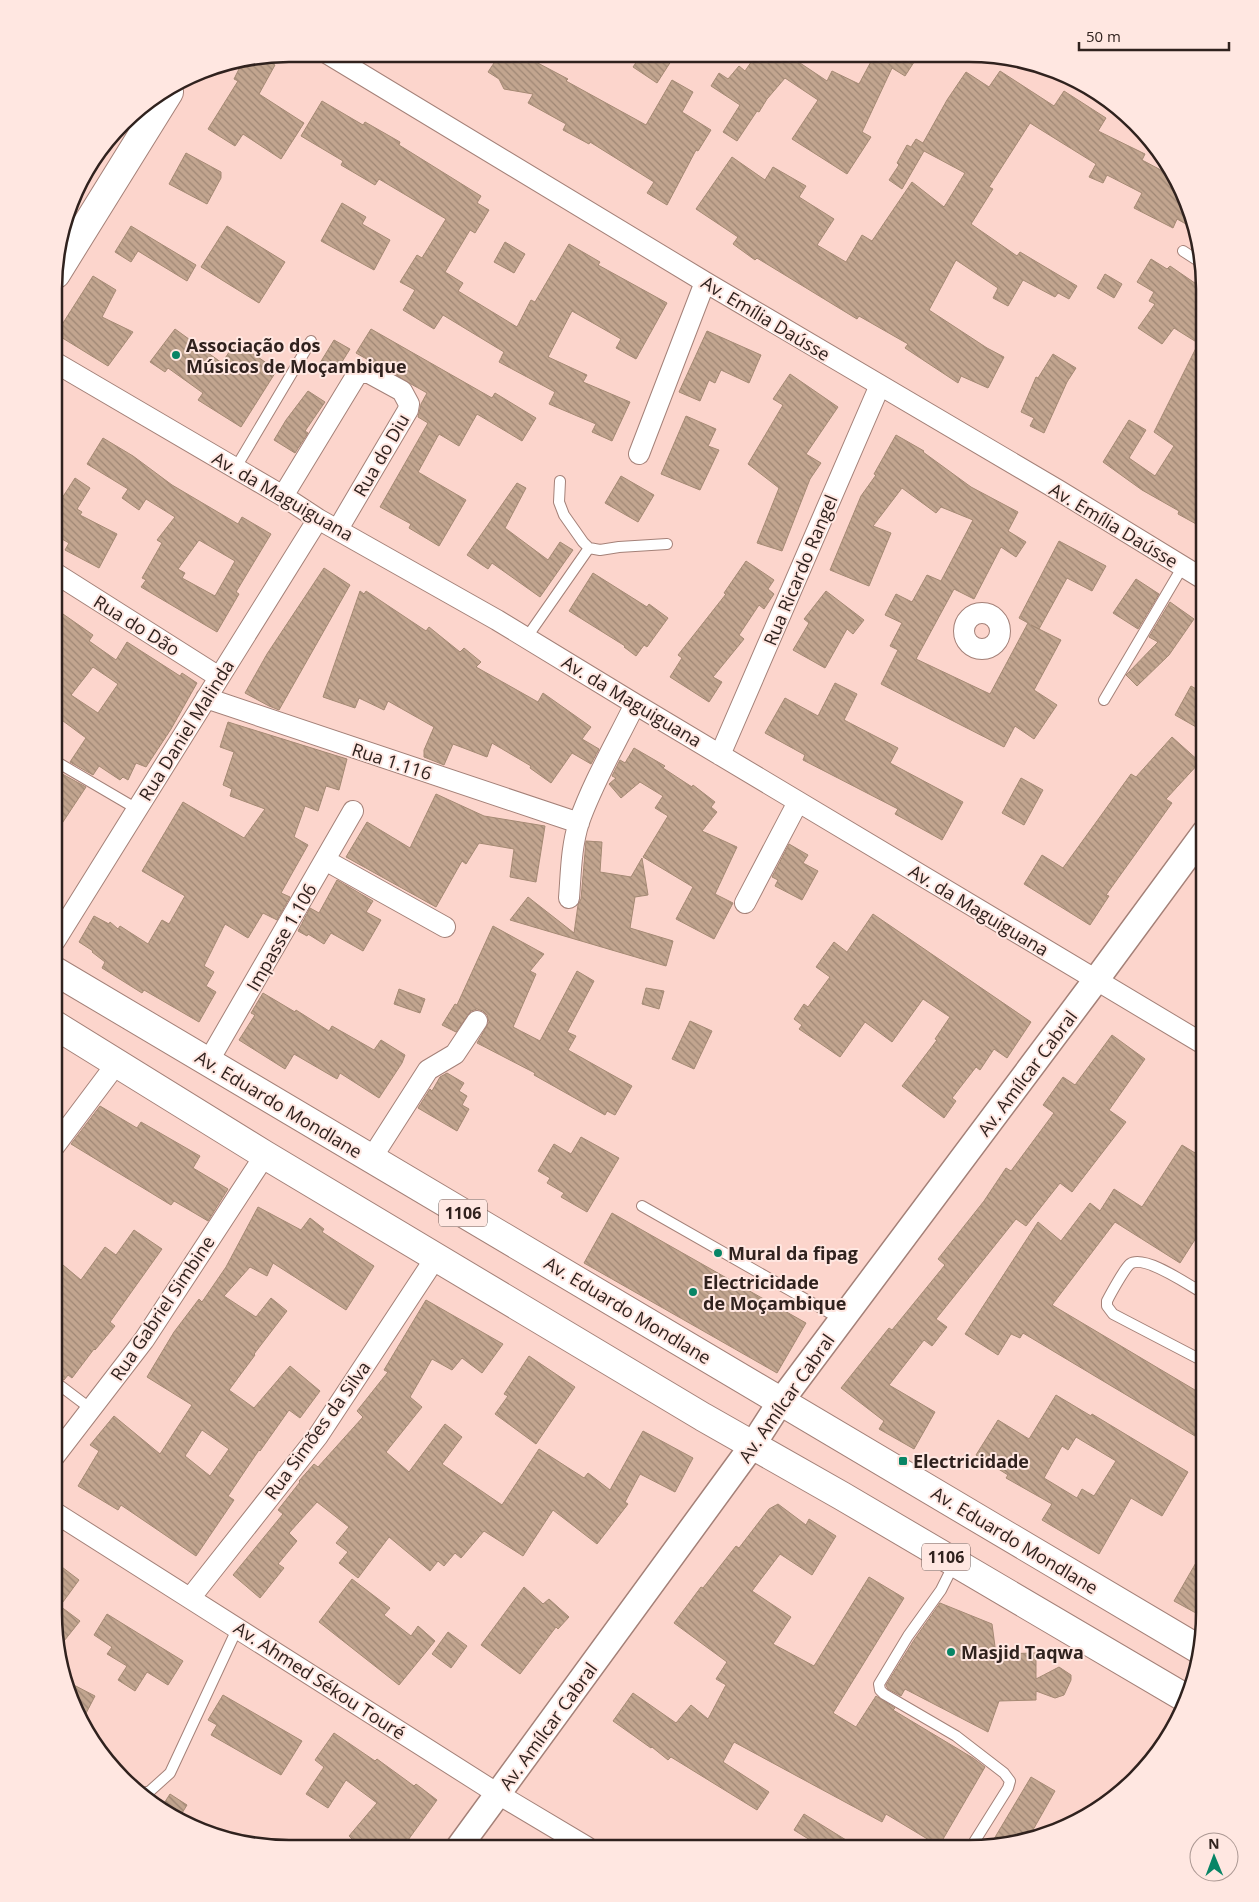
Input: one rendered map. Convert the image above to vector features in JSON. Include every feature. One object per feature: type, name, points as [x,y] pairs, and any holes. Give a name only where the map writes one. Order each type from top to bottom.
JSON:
[{"type":"main road","points":[[64,261],[164,101]]},
{"type":"main road","name":"Av. Eduardo Mondlane","points":[[62,975],[1194,1647]]},
{"type":"main road","name":"1106","points":[[62,1029],[265,1154],[752,1446],[842,1496],[1180,1696]]},
{"type":"street","name":"Av. Emília Daússe","points":[[341,62],[705,282],[1183,566],[1196,572]]},
{"type":"street","points":[[639,454],[705,282]]},
{"type":"street","name":"Av. da Maguiguana","points":[[62,367],[283,496],[318,519],[527,637],[635,704],[1196,1040]]},
{"type":"street","name":"Rua do Diu","points":[[283,496],[356,376],[360,373],[369,373],[402,391],[409,404],[408,410],[338,529]]},
{"type":"street","name":"Rua Ricardo Rangel","points":[[720,755],[880,385]]},
{"type":"street","name":"Rua Daniel Malinda","points":[[62,930],[318,519]]},
{"type":"street","name":"Rua do Dão","points":[[62,577],[219,677]]},
{"type":"street","name":"Rua 1.116","points":[[206,698],[579,823]]},
{"type":"street","points":[[569,898],[572,853],[579,823],[593,789],[635,704]]},
{"type":"street","points":[[745,903],[798,802]]},
{"type":"street","name":"Impasse 1.106","points":[[208,1062],[353,811]]},
{"type":"street","name":"Av. Amílcar Cabral","points":[[465,1840],[752,1446],[781,1401],[1196,844]]},
{"type":"street","points":[[325,860],[445,927]]},
{"type":"street","points":[[371,1159],[428,1070],[455,1054],[477,1021]]},
{"type":"street","points":[[62,1136],[116,1063]]},
{"type":"street","name":"Rua Gabriel Simbine","points":[[62,1447],[144,1340],[265,1154]]},
{"type":"street","name":"Rua Simões da Silva","points":[[191,1597],[318,1436],[436,1257]]},
{"type":"street","name":"Av. Ahmed Sékou Touré","points":[[62,1517],[191,1597],[498,1794],[575,1840]]},
{"type":"lane","points":[[1183,251],[1195,259]]},
{"type":"lane","points":[[235,469],[311,341]]},
{"type":"lane","points":[[560,481],[559,502],[564,515],[589,548],[600,550],[667,544]]},
{"type":"lane","points":[[527,637],[589,548]]},
{"type":"lane","points":[[1104,700],[1183,566]]},
{"type":"lane","points":[[62,765],[138,809]]},
{"type":"lane","points":[[642,1206],[842,1320]]},
{"type":"lane","points":[[1196,1287],[1150,1264],[1139,1261],[1130,1264],[1107,1301],[1107,1306],[1113,1314],[1196,1357]]},
{"type":"lane","points":[[62,1387],[91,1409]]},
{"type":"lane","points":[[955,1562],[941,1590],[908,1636],[879,1684],[880,1690],[884,1694],[956,1736],[1004,1773],[1010,1781],[1008,1788],[976,1840]]},
{"type":"lane","points":[[149,1791],[170,1772],[238,1627]]},
{"type":"building","points":[[495,62],[536,62],[568,79],[566,81],[646,125],[672,80],[693,92],[682,112],[711,130],[698,151],[696,150],[667,205],[647,193],[654,182],[590,142],[589,144],[563,130],[566,124],[528,103],[533,94],[504,89],[499,79],[488,72]]},
{"type":"building","points":[[636,62],[670,62],[657,83],[633,67]]},
{"type":"building","points":[[751,62],[798,62],[827,81],[832,71],[859,84],[871,62],[914,62],[905,76],[892,68],[862,132],[871,137],[847,174],[792,139],[818,100],[785,78],[767,99],[759,112],[757,111],[737,141],[723,132],[740,105],[711,86],[719,73],[728,79],[739,66],[745,71]]},
{"type":"building","points":[[272,63],[275,65],[259,94],[304,123],[281,159],[243,134],[235,146],[208,129],[238,81],[234,79],[239,68],[260,64]]},
{"type":"building","points":[[1000,71],[1054,106],[1064,91],[1106,118],[1098,131],[1145,154],[1142,160],[1163,171],[1173,189],[1187,225],[1177,219],[1173,228],[1134,208],[1142,193],[1107,175],[1103,183],[1089,177],[1096,164],[1030,123],[989,187],[993,189],[971,224],[1017,256],[1020,252],[1077,286],[1069,299],[1058,293],[1055,297],[1023,280],[1008,306],[993,298],[998,288],[956,260],[929,310],[1004,357],[988,388],[961,376],[958,383],[905,348],[908,344],[859,316],[857,319],[757,258],[755,260],[733,244],[738,237],[696,209],[732,157],[765,180],[773,167],[806,186],[799,197],[834,219],[817,245],[846,262],[862,235],[872,241],[912,182],[944,207],[965,173],[924,151],[902,189],[889,180],[899,165],[897,163],[907,145],[911,147],[916,139],[923,143],[947,100],[966,72],[989,87]]},
{"type":"building","points":[[322,101],[363,125],[365,122],[400,142],[399,145],[481,196],[477,203],[489,210],[475,233],[470,230],[445,272],[463,283],[458,291],[517,327],[531,300],[535,302],[569,244],[600,262],[598,265],[667,303],[636,359],[616,348],[621,339],[572,311],[548,357],[587,375],[583,382],[630,402],[612,441],[592,432],[596,424],[549,404],[555,392],[499,362],[504,352],[443,315],[434,329],[403,310],[415,290],[400,282],[417,255],[422,258],[446,219],[379,179],[375,185],[341,165],[343,161],[301,136]]},
{"type":"building","points":[[186,153],[221,172],[221,178],[207,204],[169,184]]},
{"type":"building","points":[[342,203],[366,217],[362,224],[390,240],[374,270],[321,241]]},
{"type":"building","points":[[131,226],[196,265],[187,281],[138,251],[131,262],[115,252]]},
{"type":"building","points":[[227,226],[285,262],[259,303],[201,267]]},
{"type":"building","points":[[505,242],[525,254],[514,273],[494,262]]},
{"type":"building","points":[[1151,259],[1167,269],[1170,266],[1196,284],[1196,342],[1174,328],[1162,344],[1138,328],[1155,304],[1149,301],[1154,292],[1137,282]]},
{"type":"building","points":[[1105,274],[1122,284],[1114,298],[1097,288]]},
{"type":"building","points":[[93,276],[116,290],[102,317],[133,332],[108,366],[62,338],[62,325]]},
{"type":"building","points":[[175,329],[222,363],[233,346],[244,353],[246,349],[277,370],[241,427],[198,400],[203,393],[168,368],[165,372],[150,362]]},
{"type":"building","points":[[371,329],[492,398],[495,393],[536,418],[522,441],[477,414],[459,446],[439,434],[418,472],[466,500],[439,546],[409,528],[411,524],[380,507],[428,423],[418,417],[421,404],[427,393],[356,353]]},
{"type":"building","points":[[707,331],[761,355],[749,383],[721,370],[715,383],[709,380],[700,401],[679,392]]},
{"type":"building","points":[[334,340],[350,349],[335,373],[320,363]]},
{"type":"building","points":[[1196,348],[1196,524],[1178,514],[1179,511],[1142,490],[1103,462],[1129,420],[1146,430],[1129,458],[1155,476],[1174,446],[1154,432]]},
{"type":"building","points":[[1053,354],[1076,368],[1067,382],[1044,433],[1030,426],[1034,418],[1021,412],[1036,377],[1038,378]]},
{"type":"building","points":[[790,374],[838,407],[806,454],[821,463],[810,479],[782,551],[757,543],[779,488],[748,464],[783,405],[773,399]]},
{"type":"building","points":[[308,391],[325,402],[305,431],[308,433],[295,453],[274,440],[286,420]]},
{"type":"building","points":[[686,416],[716,429],[708,446],[719,450],[700,490],[661,474]]},
{"type":"building","points":[[896,435],[924,451],[971,487],[1018,512],[1008,531],[1026,542],[1016,557],[1001,547],[974,599],[954,589],[916,659],[990,694],[1028,623],[1019,618],[1059,541],[1106,566],[1092,591],[1067,578],[1039,629],[1061,640],[1034,690],[1057,705],[1034,739],[1015,726],[1004,747],[881,684],[898,650],[890,646],[902,623],[885,615],[896,594],[912,602],[927,575],[941,581],[973,520],[941,507],[936,513],[902,488],[873,526],[891,533],[869,586],[830,570],[861,496],[876,475],[874,474]]},
{"type":"building","points":[[103,438],[133,456],[172,485],[238,524],[242,517],[271,534],[236,592],[239,594],[217,632],[141,587],[146,580],[142,578],[162,543],[157,540],[175,517],[146,499],[139,510],[122,498],[128,489],[87,464]],"holes":[[[199,540],[235,561],[215,596],[182,578],[185,573],[178,569]]]},
{"type":"building","points":[[621,476],[654,495],[638,522],[605,503]]},
{"type":"building","points":[[75,478],[90,488],[77,509],[82,512],[80,515],[117,534],[99,568],[65,550],[69,543],[62,539],[62,498]]},
{"type":"building","points":[[517,483],[526,488],[505,528],[548,560],[560,542],[573,550],[540,597],[492,563],[488,569],[467,555]]},
{"type":"building","points":[[746,561],[774,580],[768,589],[774,594],[764,609],[759,605],[739,635],[744,639],[713,677],[722,682],[709,702],[670,677],[682,658],[678,655],[726,594],[724,593]]},
{"type":"building","points":[[324,568],[350,585],[279,710],[245,693],[267,654]]},
{"type":"building","points":[[593,573],[647,607],[649,604],[668,618],[647,647],[644,645],[636,656],[625,646],[569,611]]},
{"type":"building","points":[[1136,579],[1159,594],[1138,629],[1113,613]]},
{"type":"building","points":[[360,591],[364,594],[366,591],[426,631],[429,627],[460,652],[464,648],[481,662],[476,667],[538,702],[543,693],[591,727],[582,739],[599,749],[591,764],[572,753],[551,783],[530,768],[531,766],[492,743],[487,757],[453,744],[444,765],[424,757],[424,750],[434,727],[388,701],[384,710],[359,698],[355,708],[323,697]]},
{"type":"building","points":[[826,591],[864,620],[853,634],[847,629],[825,668],[793,650],[809,623],[804,619]]},
{"type":"building","points":[[1170,602],[1194,619],[1169,655],[1137,686],[1126,675],[1158,642],[1149,637]]},
{"type":"building","points":[[63,614],[93,635],[89,641],[116,660],[127,642],[180,676],[182,673],[197,683],[171,729],[146,767],[136,763],[128,780],[123,777],[120,780],[99,766],[93,775],[70,762],[86,738],[62,720]],"holes":[[[93,667],[118,684],[98,713],[71,695]]]},
{"type":"building","points":[[835,683],[857,694],[844,720],[898,748],[890,763],[963,802],[942,840],[895,814],[898,809],[803,760],[805,755],[765,733],[785,698],[818,716]]},
{"type":"building","points":[[1191,686],[1196,689],[1196,727],[1175,715]]},
{"type":"building","points":[[228,722],[347,759],[339,790],[326,786],[318,811],[305,806],[294,837],[308,845],[281,893],[290,897],[277,920],[263,913],[248,938],[225,924],[204,966],[214,972],[206,986],[216,992],[199,1022],[144,990],[142,993],[102,968],[105,962],[79,942],[94,916],[109,924],[110,922],[118,929],[120,926],[148,944],[162,920],[169,924],[185,896],[142,871],[183,802],[244,838],[265,809],[230,796],[232,789],[223,785],[234,752],[220,747]]},
{"type":"building","points":[[1172,737],[1196,758],[1196,766],[1166,799],[1172,803],[1106,895],[1109,896],[1090,925],[1024,884],[1042,855],[1063,868],[1131,774],[1136,777]]},
{"type":"building","points":[[634,748],[665,766],[663,768],[692,787],[693,785],[715,802],[711,807],[717,812],[702,831],[737,847],[715,894],[733,903],[714,939],[676,919],[693,887],[643,857],[668,816],[655,808],[663,796],[640,782],[621,798],[609,784],[616,778],[612,776],[620,760],[625,763]]},
{"type":"building","points":[[62,774],[86,787],[62,823]]},
{"type":"building","points":[[1021,778],[1043,790],[1024,825],[1002,813]]},
{"type":"building","points":[[436,794],[484,816],[545,826],[536,882],[510,877],[514,849],[479,843],[466,864],[462,861],[436,907],[346,857],[367,822],[410,848]]},
{"type":"building","points":[[586,841],[602,842],[600,872],[631,877],[642,858],[648,895],[635,897],[630,928],[673,941],[666,966],[510,920],[528,897],[574,933],[578,905],[581,899]]},
{"type":"building","points":[[789,844],[808,855],[803,863],[818,871],[802,900],[775,886],[778,880],[772,877]]},
{"type":"building","points":[[337,880],[373,901],[366,912],[381,920],[363,951],[331,933],[324,944],[308,934],[307,936],[298,931],[310,908],[319,913]]},
{"type":"building","points":[[873,914],[1031,1022],[1007,1058],[994,1049],[980,1070],[976,1067],[952,1098],[956,1101],[944,1118],[902,1086],[937,1040],[935,1039],[950,1017],[923,999],[892,1042],[865,1022],[840,1057],[799,1029],[802,1025],[794,1019],[804,1004],[808,1007],[830,977],[816,967],[834,942],[847,952]]},
{"type":"building","points":[[493,926],[544,954],[530,971],[536,974],[513,1027],[540,1041],[577,971],[594,981],[567,1032],[576,1036],[568,1050],[632,1086],[615,1115],[607,1111],[605,1115],[534,1075],[535,1073],[477,1043],[489,1022],[487,1015],[483,1011],[477,1009],[471,1011],[456,1032],[442,1025],[455,1004],[457,1005]]},
{"type":"building","points":[[646,988],[664,991],[659,1009],[642,1004]]},
{"type":"building","points":[[399,989],[425,999],[420,1013],[394,1004]]},
{"type":"building","points":[[263,993],[295,1012],[296,1010],[329,1031],[332,1026],[374,1050],[381,1040],[405,1055],[402,1063],[379,1098],[340,1073],[337,1079],[294,1054],[285,1069],[239,1040],[255,1015],[251,1013]]},
{"type":"building","points":[[690,1021],[712,1031],[694,1069],[672,1059]]},
{"type":"building","points":[[1112,1035],[1145,1059],[1109,1110],[1126,1122],[1072,1192],[1060,1183],[1026,1226],[1016,1219],[936,1319],[947,1327],[932,1346],[924,1340],[889,1385],[935,1412],[914,1449],[879,1429],[884,1421],[841,1388],[889,1328],[892,1330],[945,1265],[938,1259],[984,1201],[1006,1168],[1011,1171],[1054,1113],[1043,1105],[1063,1077],[1075,1085]]},
{"type":"building","points":[[447,1073],[464,1083],[459,1091],[467,1096],[462,1105],[469,1109],[457,1131],[418,1108],[430,1089],[432,1091],[440,1077]]},
{"type":"building","points":[[100,1106],[137,1128],[141,1122],[200,1156],[193,1168],[228,1189],[208,1221],[174,1201],[171,1205],[71,1144]]},
{"type":"building","points":[[581,1137],[619,1158],[587,1212],[561,1197],[564,1193],[547,1183],[550,1178],[538,1171],[554,1144],[571,1154]]},
{"type":"building","points":[[1182,1145],[1196,1154],[1196,1238],[1180,1263],[1115,1222],[1052,1305],[1196,1391],[1196,1437],[1023,1333],[1020,1338],[1011,1334],[998,1355],[965,1334],[1038,1222],[1061,1241],[1090,1203],[1100,1211],[1114,1189],[1142,1207]]},
{"type":"building","points":[[258,1207],[301,1230],[310,1218],[324,1229],[322,1232],[374,1266],[346,1310],[273,1263],[267,1276],[250,1267],[224,1296],[256,1317],[271,1298],[287,1311],[229,1390],[254,1408],[290,1366],[320,1391],[300,1418],[289,1410],[228,1496],[234,1500],[196,1556],[121,1505],[118,1510],[78,1486],[99,1451],[90,1445],[114,1416],[160,1454],[192,1405],[147,1377],[174,1332],[199,1299],[202,1302],[226,1267]],"holes":[[[202,1430],[229,1449],[210,1476],[185,1456]]]},
{"type":"building","name":"Electricidade de Moçambique","points":[[612,1213],[806,1323],[777,1373],[584,1263]]},
{"type":"building","points":[[134,1230],[162,1249],[110,1322],[115,1326],[94,1349],[72,1378],[68,1375],[64,1380],[62,1379],[62,1266],[63,1265],[81,1280],[105,1247],[116,1255]]},
{"type":"building","points":[[426,1300],[503,1344],[482,1373],[462,1358],[452,1370],[432,1359],[410,1397],[422,1407],[386,1452],[409,1472],[445,1424],[462,1437],[442,1464],[502,1505],[539,1449],[584,1478],[588,1473],[610,1490],[643,1431],[693,1458],[675,1492],[640,1474],[625,1502],[628,1504],[597,1544],[553,1510],[523,1556],[484,1531],[461,1558],[455,1553],[444,1566],[438,1561],[430,1571],[389,1537],[358,1578],[339,1563],[348,1552],[336,1543],[349,1527],[317,1502],[289,1533],[297,1541],[278,1564],[284,1568],[260,1598],[233,1575],[283,1514],[278,1510],[299,1481],[314,1464],[318,1467],[363,1417],[357,1411],[388,1372],[384,1370]]},
{"type":"building","points":[[529,1356],[575,1387],[536,1444],[495,1414],[508,1396],[504,1394]]},
{"type":"building","points":[[1056,1395],[1091,1416],[1092,1414],[1188,1472],[1162,1516],[1131,1498],[1099,1554],[1042,1520],[1052,1504],[1006,1478],[1008,1475],[976,1455],[998,1420],[1029,1439]],"holes":[[[1076,1437],[1116,1461],[1094,1496],[1082,1489],[1077,1498],[1044,1478],[1062,1446],[1068,1450]]]},
{"type":"building","points":[[778,1504],[806,1525],[809,1519],[836,1536],[812,1575],[780,1554],[752,1591],[791,1617],[773,1644],[814,1666],[869,1577],[904,1598],[833,1713],[856,1727],[876,1696],[895,1708],[893,1710],[985,1767],[942,1840],[929,1840],[886,1814],[882,1822],[734,1742],[723,1762],[769,1792],[757,1810],[671,1757],[668,1760],[613,1721],[633,1693],[676,1723],[691,1705],[708,1719],[726,1685],[716,1679],[727,1662],[674,1623],[701,1587],[703,1588],[736,1546],[739,1548],[769,1509]]},
{"type":"building","points":[[1196,1563],[1196,1613],[1174,1601]]},
{"type":"building","points":[[62,1567],[79,1580],[62,1603]]},
{"type":"building","points":[[352,1579],[390,1608],[384,1615],[411,1636],[418,1626],[435,1641],[399,1685],[319,1622]]},
{"type":"building","points":[[524,1587],[543,1604],[549,1599],[569,1617],[558,1629],[556,1627],[520,1674],[481,1645]]},
{"type":"building","name":"Masjid Taqwa","points":[[940,1603],[992,1624],[996,1654],[1036,1653],[1036,1679],[1059,1667],[1071,1675],[1071,1680],[1064,1695],[1055,1698],[1036,1691],[1036,1700],[999,1701],[988,1732],[905,1689],[901,1696],[888,1689],[886,1685]]},
{"type":"building","points":[[62,1608],[80,1621],[64,1641]]},
{"type":"building","points":[[107,1614],[183,1661],[168,1685],[147,1672],[135,1691],[118,1680],[127,1666],[107,1654],[112,1647],[94,1635]]},
{"type":"building","points":[[448,1632],[467,1646],[451,1668],[432,1654]]},
{"type":"building","points":[[75,1686],[95,1696],[86,1713]]},
{"type":"building","points":[[223,1695],[302,1741],[281,1775],[211,1735],[217,1725],[208,1720]]},
{"type":"building","points":[[334,1733],[375,1761],[377,1759],[414,1786],[416,1784],[437,1800],[408,1840],[351,1840],[349,1836],[377,1803],[346,1780],[328,1808],[306,1794],[324,1767],[315,1760]]},
{"type":"building","points":[[1031,1777],[1055,1791],[1033,1830],[994,1838]]},
{"type":"building","points":[[170,1794],[187,1805],[182,1812],[165,1802]]},
{"type":"building","points":[[804,1814],[846,1840],[810,1840],[794,1830]]},
{"type":"place","name":"Associação dos Músicos de Moçambique","points":[[176,355]]},
{"type":"place","name":"Mural da fipag","points":[[718,1253]]},
{"type":"place","name":"Electricidade de Moçambique","points":[[693,1292]]},
{"type":"place","name":"Electricidade","points":[[903,1461]]},
{"type":"place","name":"Masjid Taqwa","points":[[951,1652]]}]
